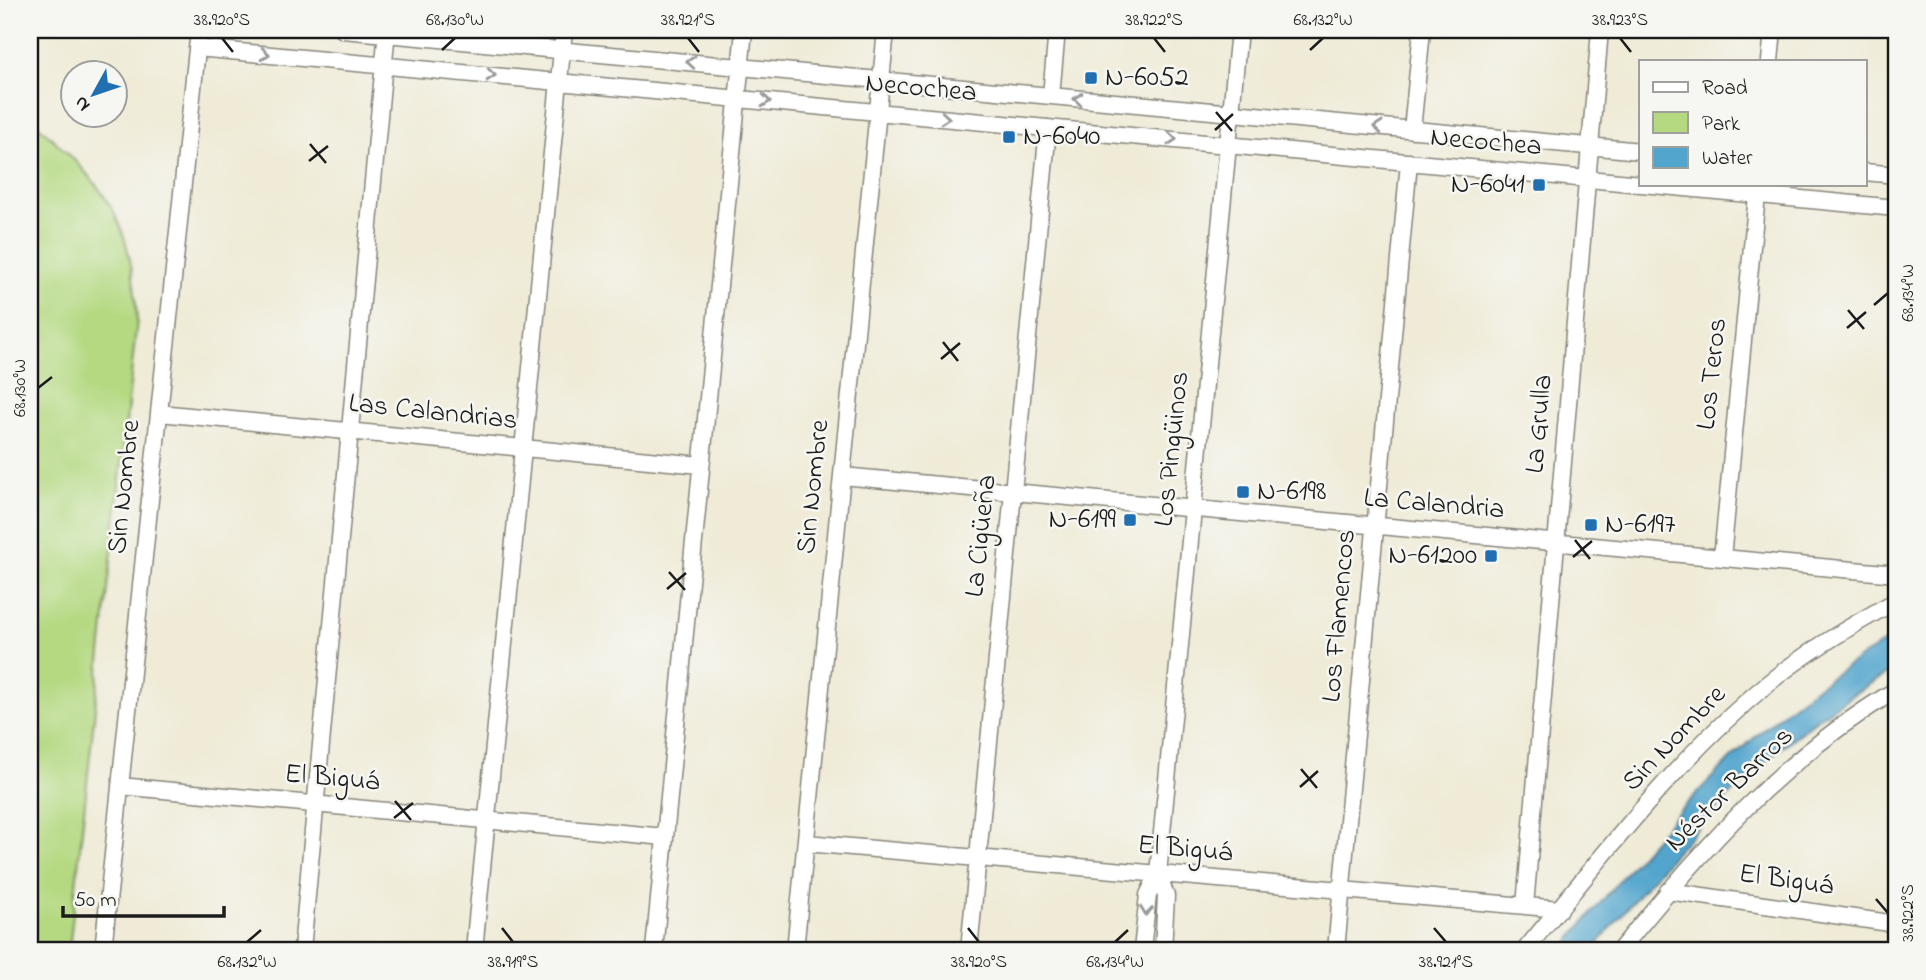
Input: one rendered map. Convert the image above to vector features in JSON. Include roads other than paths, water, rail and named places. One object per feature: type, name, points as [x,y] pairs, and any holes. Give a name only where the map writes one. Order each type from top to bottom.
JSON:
[{"type":"street","name":"Sin Nombre","points":[[103,950],[199,30]]},
{"type":"street","name":"Necochea","points":[[343,30],[1639,151]]},
{"type":"street","points":[[474,950],[564,30]]},
{"type":"street","points":[[654,950],[744,30]]},
{"type":"street","name":"Sin Nombre","points":[[795,950],[886,30]]},
{"type":"street","points":[[1051,96],[1057,30]]},
{"type":"street","name":"Los Pingüinos","points":[[1142,950],[1148,895],[1158,874],[1239,30]]},
{"type":"street","points":[[1412,130],[1422,30]]},
{"type":"street","name":"La Grulla","points":[[1525,906],[1600,30]]},
{"type":"street","points":[[1770,60],[1773,30]]},
{"type":"street","points":[[302,950],[387,32]]},
{"type":"street","name":"Necochea","points":[[197,48],[1639,184]]},
{"type":"street","name":"La Cigüeña","points":[[969,950],[1048,128]]},
{"type":"street","name":"Los Flamencos","points":[[1336,950],[1409,162]]},
{"type":"street","points":[[1867,172],[1896,175]]},
{"type":"street","name":"Necochea","points":[[1662,186],[1896,208]]},
{"type":"street","name":"Los Teros","points":[[1722,558],[1757,195]]},
{"type":"street","name":"Las Calandrias","points":[[159,413],[701,465]]},
{"type":"street","name":"La Calandria","points":[[842,476],[1896,575]]},
{"type":"street","name":"Sin Nombre","points":[[1525,950],[1685,762],[1726,720],[1801,658],[1896,601]]},
{"type":"street","name":"Néstor Barros","points":[[1620,950],[1723,827],[1825,736],[1896,690]]},
{"type":"street","name":"El Biguá","points":[[120,786],[665,837]]},
{"type":"street","name":"El Biguá","points":[[806,843],[1560,909]]},
{"type":"street","name":"Los Pingüinos","points":[[1158,874],[1166,896],[1163,950]]},
{"type":"street","name":"El Biguá","points":[[1668,891],[1896,924]]},
{"type":"water","points":[[1896,636],[1896,669],[1808,726],[1768,759],[1695,831],[1593,950],[1562,950],[1637,859],[1713,776],[1797,702],[1844,668]]},
{"type":"place","name":"N-6052","points":[[1091,78]]},
{"type":"place","name":"N-6040","points":[[1009,137]]},
{"type":"place","name":"N-6041","points":[[1539,185]]},
{"type":"place","name":"N-6198","points":[[1243,492]]},
{"type":"place","name":"N-6199","points":[[1130,520]]},
{"type":"place","name":"N-6197","points":[[1591,525]]},
{"type":"place","name":"N-61200","points":[[1491,556]]}]
